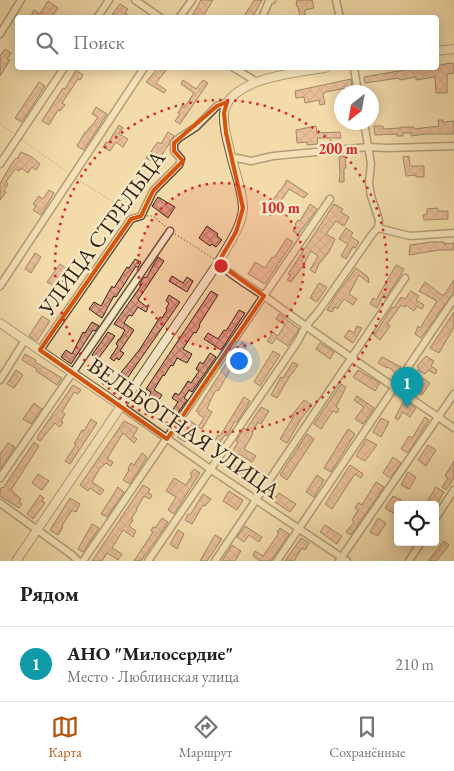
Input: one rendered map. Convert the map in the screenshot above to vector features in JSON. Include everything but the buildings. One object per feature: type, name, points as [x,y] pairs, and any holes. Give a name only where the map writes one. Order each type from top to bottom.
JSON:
[{"type":"street","points":[[0,34],[22,0]]},
{"type":"street","points":[[99,15],[109,0]]},
{"type":"street","points":[[135,0],[157,15]]},
{"type":"street","points":[[181,15],[192,0]]},
{"type":"street","points":[[263,15],[269,1],[272,0]]},
{"type":"street","points":[[336,0],[339,15]]},
{"type":"street","points":[[439,51],[454,49]]},
{"type":"street","points":[[0,164],[63,70]]},
{"type":"street","points":[[0,286],[143,70]]},
{"type":"street","points":[[237,70],[257,82]]},
{"type":"street","points":[[16,561],[218,262],[236,232],[243,208],[224,113],[227,102],[235,94],[257,82],[315,70]]},
{"type":"street","points":[[354,70],[357,85]]},
{"type":"street","name":"УЛИЦА СТРЕЛЬЦА","points":[[40,350],[131,219],[141,216],[153,191],[179,165],[181,159],[174,151],[174,143],[196,128],[217,106],[227,102]]},
{"type":"street","points":[[148,561],[298,341],[305,326],[318,312],[378,228],[379,220],[369,183],[371,164],[366,130]]},
{"type":"street","points":[[232,157],[251,161],[273,156],[369,147],[454,146]]},
{"type":"street","points":[[82,561],[330,199]]},
{"type":"street","points":[[378,228],[410,236],[453,235]]},
{"type":"street","points":[[0,478],[170,231]]},
{"type":"street","points":[[218,262],[231,274],[454,428]]},
{"type":"street","points":[[215,561],[405,278]]},
{"type":"street","points":[[277,561],[454,299]]},
{"type":"street","name":"ВЕЛЬБОТНАЯ УЛИЦА","points":[[0,323],[343,560]]},
{"type":"street","name":"УЛИЦА СТРЕЛЬЦА","points":[[0,380],[25,340]]},
{"type":"street","points":[[343,560],[454,394]]},
{"type":"street","points":[[439,514],[454,490]]},
{"type":"street","points":[[0,503],[72,554],[78,561]]},
{"type":"street","points":[[409,561],[418,546]]},
{"type":"path","points":[[0,124],[133,215],[153,216],[170,231],[218,262]]},
{"type":"highlighted area","points":[[227,102],[224,113],[226,133],[243,208],[236,232],[218,263],[264,296],[167,439],[40,350],[131,219],[141,216],[153,191],[183,161],[174,151],[174,143],[217,106]]},
{"type":"place","name":"АНО \"Милосердие\"","points":[[407,408]]}]
